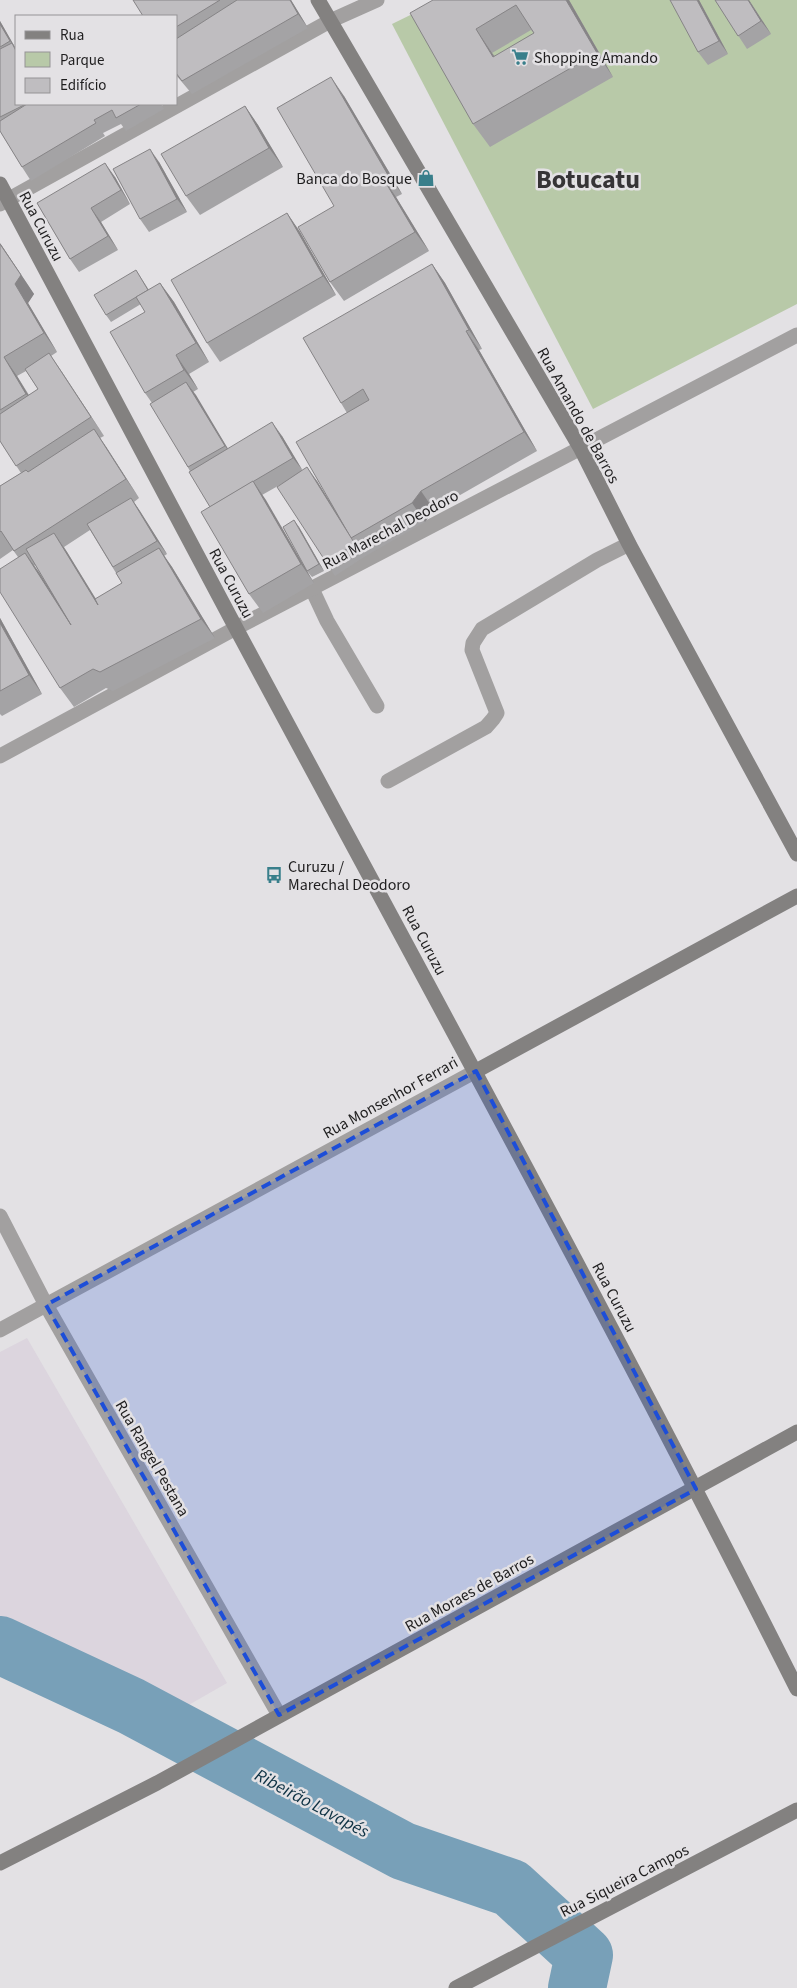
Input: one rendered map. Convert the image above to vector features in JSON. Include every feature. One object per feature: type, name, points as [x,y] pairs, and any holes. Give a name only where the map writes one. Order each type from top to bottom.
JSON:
[{"type":"main road","name":"Rua Amando de Barros","points":[[318,0],[581,449],[629,544],[797,854]]},
{"type":"main road","name":"Rua Curuzu","points":[[0,184],[4,202],[476,1070],[696,1489],[797,1689]]},
{"type":"main road","name":"Rua Monsenhor Ferrari","points":[[476,1070],[797,896]]},
{"type":"main road","name":"Rua Moraes de Barros","points":[[0,1864],[157,1783],[797,1432]]},
{"type":"main road","name":"Rua Siqueira Campos","points":[[462,1985],[797,1810]]},
{"type":"street","points":[[178,105],[330,20],[377,0]]},
{"type":"street","points":[[4,202],[178,105]]},
{"type":"street","name":"Rua Marechal Deodoro","points":[[0,756],[236,628],[797,335]]},
{"type":"street","points":[[388,781],[486,727],[497,713],[472,650],[473,643],[482,629],[597,560],[629,544]]},
{"type":"street","points":[[312,589],[327,622],[377,706]]},
{"type":"street","name":"Rua Monsenhor Ferrari","points":[[0,1330],[476,1070]]},
{"type":"street","name":"Rua Rangel Pestana","points":[[0,1216],[46,1305],[279,1715]]},
{"type":"highlighted area","points":[[476,1071],[696,1489],[279,1715],[46,1305]]},
{"type":"shaded area","points":[[27,1338],[227,1683],[152,1726],[103,1697],[0,1647],[0,1352]]},
{"type":"green space","points":[[441,0],[797,0],[797,304],[593,409],[392,24]]},
{"type":"building","points":[[133,0],[220,0],[178,26],[178,15],[142,15]]},
{"type":"building","points":[[237,0],[290,0],[298,14],[182,81],[178,76],[178,38]]},
{"type":"building","name":"Shopping Amando","points":[[433,0],[566,0],[597,53],[473,124],[410,13]],"holes":[[[516,5],[534,33],[493,57],[476,29]]]},
{"type":"building","points":[[670,0],[697,0],[719,41],[698,52]]},
{"type":"building","points":[[715,0],[748,0],[761,21],[738,36]]},
{"type":"building","points":[[0,24],[10,41],[0,47]]},
{"type":"building","points":[[12,43],[15,49],[15,105],[24,105],[0,117],[0,49]]},
{"type":"building","points":[[331,77],[388,175],[383,178],[415,232],[330,282],[298,227],[334,206],[277,108]]},
{"type":"building","points":[[25,105],[139,105],[116,118],[112,110],[94,120],[96,123],[22,167],[0,131],[0,121]]},
{"type":"building","points":[[245,106],[269,148],[186,196],[161,154]]},
{"type":"building","points":[[150,149],[177,199],[140,219],[113,169]]},
{"type":"building","points":[[105,163],[121,190],[91,208],[108,236],[70,259],[37,203]]},
{"type":"building","points":[[287,213],[323,276],[207,343],[171,280]]},
{"type":"building","points":[[0,244],[21,275],[15,284],[44,333],[4,357],[26,394],[0,410]]},
{"type":"building","points":[[432,264],[469,330],[466,331],[524,432],[421,491],[412,503],[351,538],[296,442],[369,400],[363,389],[341,403],[303,338]]},
{"type":"building","points":[[136,270],[148,290],[106,315],[94,295]]},
{"type":"building","points":[[160,283],[196,343],[176,355],[184,370],[145,393],[110,332],[145,312],[136,297]]},
{"type":"building","points":[[49,353],[91,417],[16,466],[0,441],[0,414],[38,389],[25,369]]},
{"type":"building","points":[[186,382],[225,446],[188,467],[150,404]]},
{"type":"building","points":[[272,422],[293,458],[210,507],[189,472]]},
{"type":"building","points":[[94,429],[126,479],[14,551],[0,532],[0,486],[26,470],[28,472]]},
{"type":"building","points":[[307,467],[355,544],[326,562],[277,487]]},
{"type":"building","points":[[253,481],[301,564],[249,594],[201,512]]},
{"type":"building","points":[[131,498],[157,541],[113,567],[87,524]]},
{"type":"building","points":[[294,520],[319,564],[307,571],[283,527]]},
{"type":"building","points":[[54,533],[98,605],[95,599],[122,583],[116,573],[159,548],[201,619],[100,672],[93,669],[60,688],[0,592],[0,569],[25,553],[71,625],[26,549]]},
{"type":"building","points":[[0,623],[29,675],[0,691]]},
{"type":"waterway","name":"Ribeirão Lavapés","points":[[0,1645],[131,1706],[403,1851],[511,1888],[584,1955],[577,1988]]},
{"type":"place","name":"Shopping Amando","points":[[520,57]]},
{"type":"place","name":"Banca do Bosque","points":[[426,178]]},
{"type":"place","name":"Curuzu / Marechal Deodoro","points":[[274,875]]},
{"type":"district","name":"Botucatu","points":[[588,179]]}]
